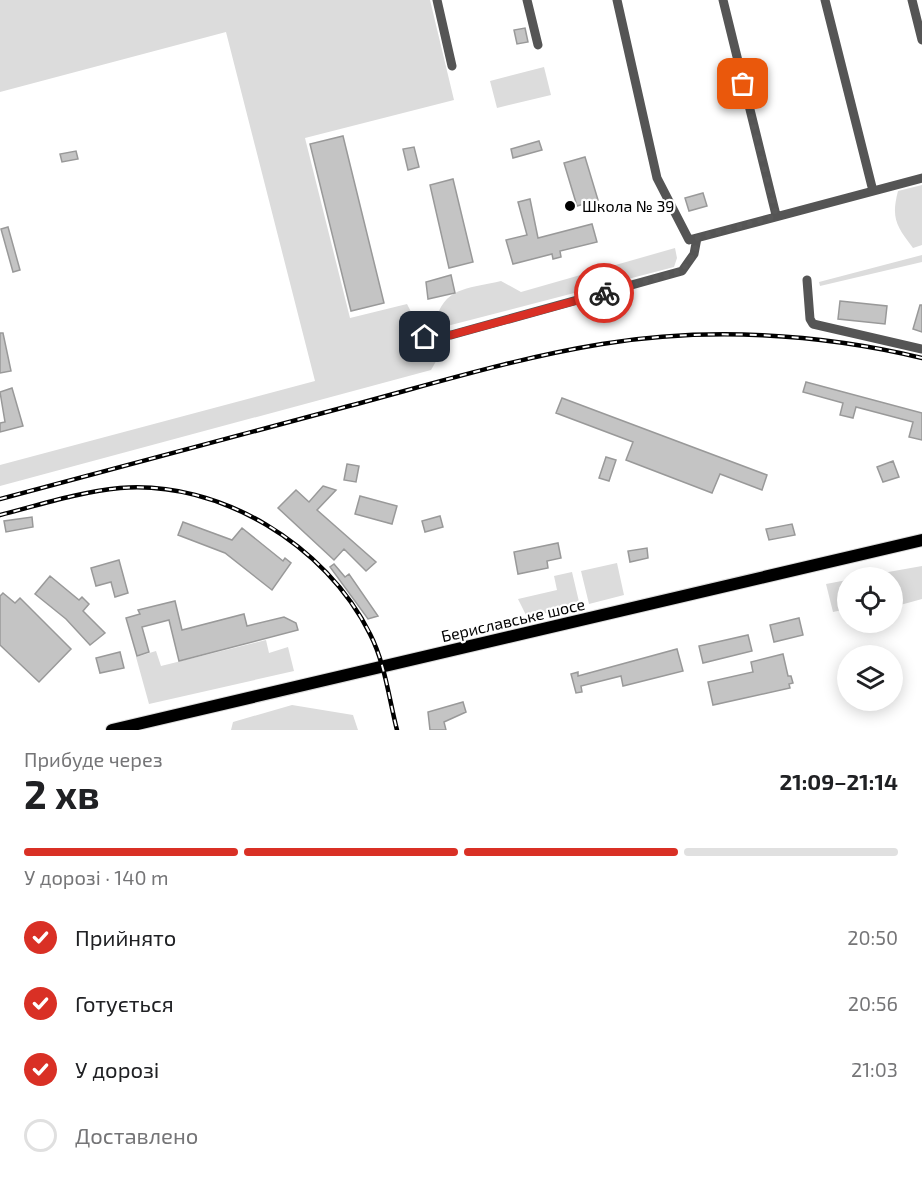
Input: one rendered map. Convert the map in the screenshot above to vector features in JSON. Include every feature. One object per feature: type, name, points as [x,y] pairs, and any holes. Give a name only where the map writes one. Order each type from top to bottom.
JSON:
[{"type":"main road","name":"Бериславське шосе","points":[[112,730],[922,540]]},
{"type":"street","points":[[437,0],[452,66]]},
{"type":"street","points":[[527,0],[538,45]]},
{"type":"street","points":[[617,0],[657,178],[689,240],[922,178]]},
{"type":"street","points":[[723,0],[776,216]]},
{"type":"street","points":[[825,0],[873,191]]},
{"type":"street","points":[[912,0],[922,40]]},
{"type":"street","points":[[425,337],[451,335],[682,271],[694,254],[697,238]]},
{"type":"street","points":[[807,280],[813,324],[922,350]]},
{"type":"shaded area","points":[[0,0],[430,0],[454,100],[305,138],[350,318],[407,304],[427,343],[446,344],[431,370],[0,486],[0,465],[315,381],[226,32],[0,92]]},
{"type":"shaded area","points":[[544,67],[551,95],[497,108],[490,81]]},
{"type":"shaded area","points":[[922,185],[922,245],[913,248],[902,234],[896,221],[896,200],[898,191]]},
{"type":"shaded area","points":[[675,248],[677,258],[674,267],[447,326],[441,324],[437,316],[447,299],[471,287],[501,281],[521,292]]},
{"type":"shaded area","points":[[922,255],[922,262],[820,286],[819,282]]},
{"type":"shaded area","points":[[617,563],[624,595],[589,604],[581,571]]},
{"type":"shaded area","points":[[922,566],[922,599],[903,604],[903,569]]},
{"type":"shaded area","points":[[572,572],[580,606],[527,617],[518,599],[557,590],[554,576]]},
{"type":"shaded area","points":[[837,582],[837,611],[833,612],[826,584]]},
{"type":"shaded area","points":[[266,640],[269,653],[288,647],[294,671],[149,704],[136,657],[156,651],[161,666]]},
{"type":"shaded area","points":[[292,705],[353,715],[358,730],[231,730],[233,722]]},
{"type":"building","points":[[525,28],[528,42],[517,44],[514,30]]},
{"type":"building","points":[[343,136],[384,303],[351,311],[310,144]]},
{"type":"building","points":[[539,141],[542,150],[513,158],[511,149]]},
{"type":"building","points":[[414,147],[419,167],[408,170],[403,149]]},
{"type":"building","points":[[76,151],[78,159],[62,162],[60,154]]},
{"type":"building","points":[[585,157],[598,200],[577,206],[564,163]]},
{"type":"building","points":[[453,179],[473,262],[449,268],[430,185]]},
{"type":"building","points":[[703,193],[707,206],[689,211],[685,198]]},
{"type":"building","points":[[530,199],[538,238],[592,224],[597,242],[560,251],[561,257],[553,259],[552,254],[513,264],[506,240],[527,235],[518,202]]},
{"type":"building","points":[[8,227],[20,270],[13,272],[1,229]]},
{"type":"building","points":[[451,275],[455,293],[428,299],[426,282]]},
{"type":"building","points":[[840,301],[887,306],[885,324],[838,319]]},
{"type":"building","points":[[920,305],[922,305],[922,332],[913,329]]},
{"type":"building","points":[[0,333],[3,333],[11,371],[0,373]]},
{"type":"building","points":[[806,382],[922,413],[922,440],[909,437],[913,422],[856,407],[853,418],[840,415],[843,403],[803,392]]},
{"type":"building","points":[[12,388],[23,426],[0,432],[0,423],[5,422],[0,392]]},
{"type":"building","points":[[562,398],[767,475],[762,490],[720,474],[712,493],[626,460],[633,442],[556,413]]},
{"type":"building","points":[[606,457],[616,460],[609,481],[599,478]]},
{"type":"building","points":[[893,461],[899,477],[883,482],[877,467]]},
{"type":"building","points":[[347,464],[359,466],[356,482],[344,480]]},
{"type":"building","points":[[323,486],[336,490],[317,510],[376,562],[366,571],[344,549],[334,560],[278,508],[296,490],[309,502]]},
{"type":"building","points":[[360,496],[397,506],[392,524],[355,514]]},
{"type":"building","points":[[440,516],[443,527],[425,532],[422,521]]},
{"type":"building","points":[[32,517],[33,527],[6,532],[4,521]]},
{"type":"building","points":[[183,522],[232,540],[242,528],[283,561],[285,558],[291,563],[272,590],[225,553],[178,535]]},
{"type":"building","points":[[792,524],[795,535],[769,540],[766,529]]},
{"type":"building","points":[[558,543],[561,558],[547,561],[548,568],[518,574],[514,552]]},
{"type":"building","points":[[647,548],[648,558],[630,562],[628,551]]},
{"type":"building","points":[[119,560],[128,593],[115,597],[111,582],[96,586],[91,568]]},
{"type":"building","points":[[334,564],[345,577],[349,574],[378,616],[368,619],[330,567]]},
{"type":"building","points":[[50,576],[79,600],[82,597],[89,604],[83,611],[105,633],[90,645],[66,619],[35,594]]},
{"type":"building","points":[[3,593],[15,603],[20,598],[71,649],[39,682],[0,645],[0,596]]},
{"type":"building","points":[[175,601],[182,630],[244,614],[247,626],[284,617],[296,623],[298,630],[179,661],[169,620],[142,627],[149,652],[137,656],[126,618],[140,614],[138,610]]},
{"type":"building","points":[[799,618],[803,635],[774,642],[770,625]]},
{"type":"building","points":[[748,635],[752,651],[703,663],[699,646]]},
{"type":"building","points":[[677,649],[683,671],[623,686],[621,676],[581,686],[582,692],[576,693],[571,674],[578,672],[578,676]]},
{"type":"building","points":[[120,652],[124,668],[100,673],[96,658]]},
{"type":"building","points":[[783,654],[788,676],[791,676],[793,683],[789,684],[790,688],[713,705],[708,682],[753,672],[751,662]]},
{"type":"building","points":[[463,702],[466,712],[444,722],[446,730],[430,730],[428,712]]},
{"type":"railway","points":[[0,499],[474,372],[538,356],[602,344],[682,336],[762,335],[843,343],[922,358]]},
{"type":"railway","points":[[0,515],[59,499],[105,490],[158,488],[195,495],[231,507],[266,525],[298,547],[326,573],[351,602],[375,645],[397,730]]},
{"type":"way so far","points":[[604,293],[682,271],[694,254],[697,238],[776,216],[743,84]]},
{"type":"place","name":"Школа № 39","points":[[570,206]]},
{"type":"route","points":[[425,337],[451,335],[604,293]]}]
